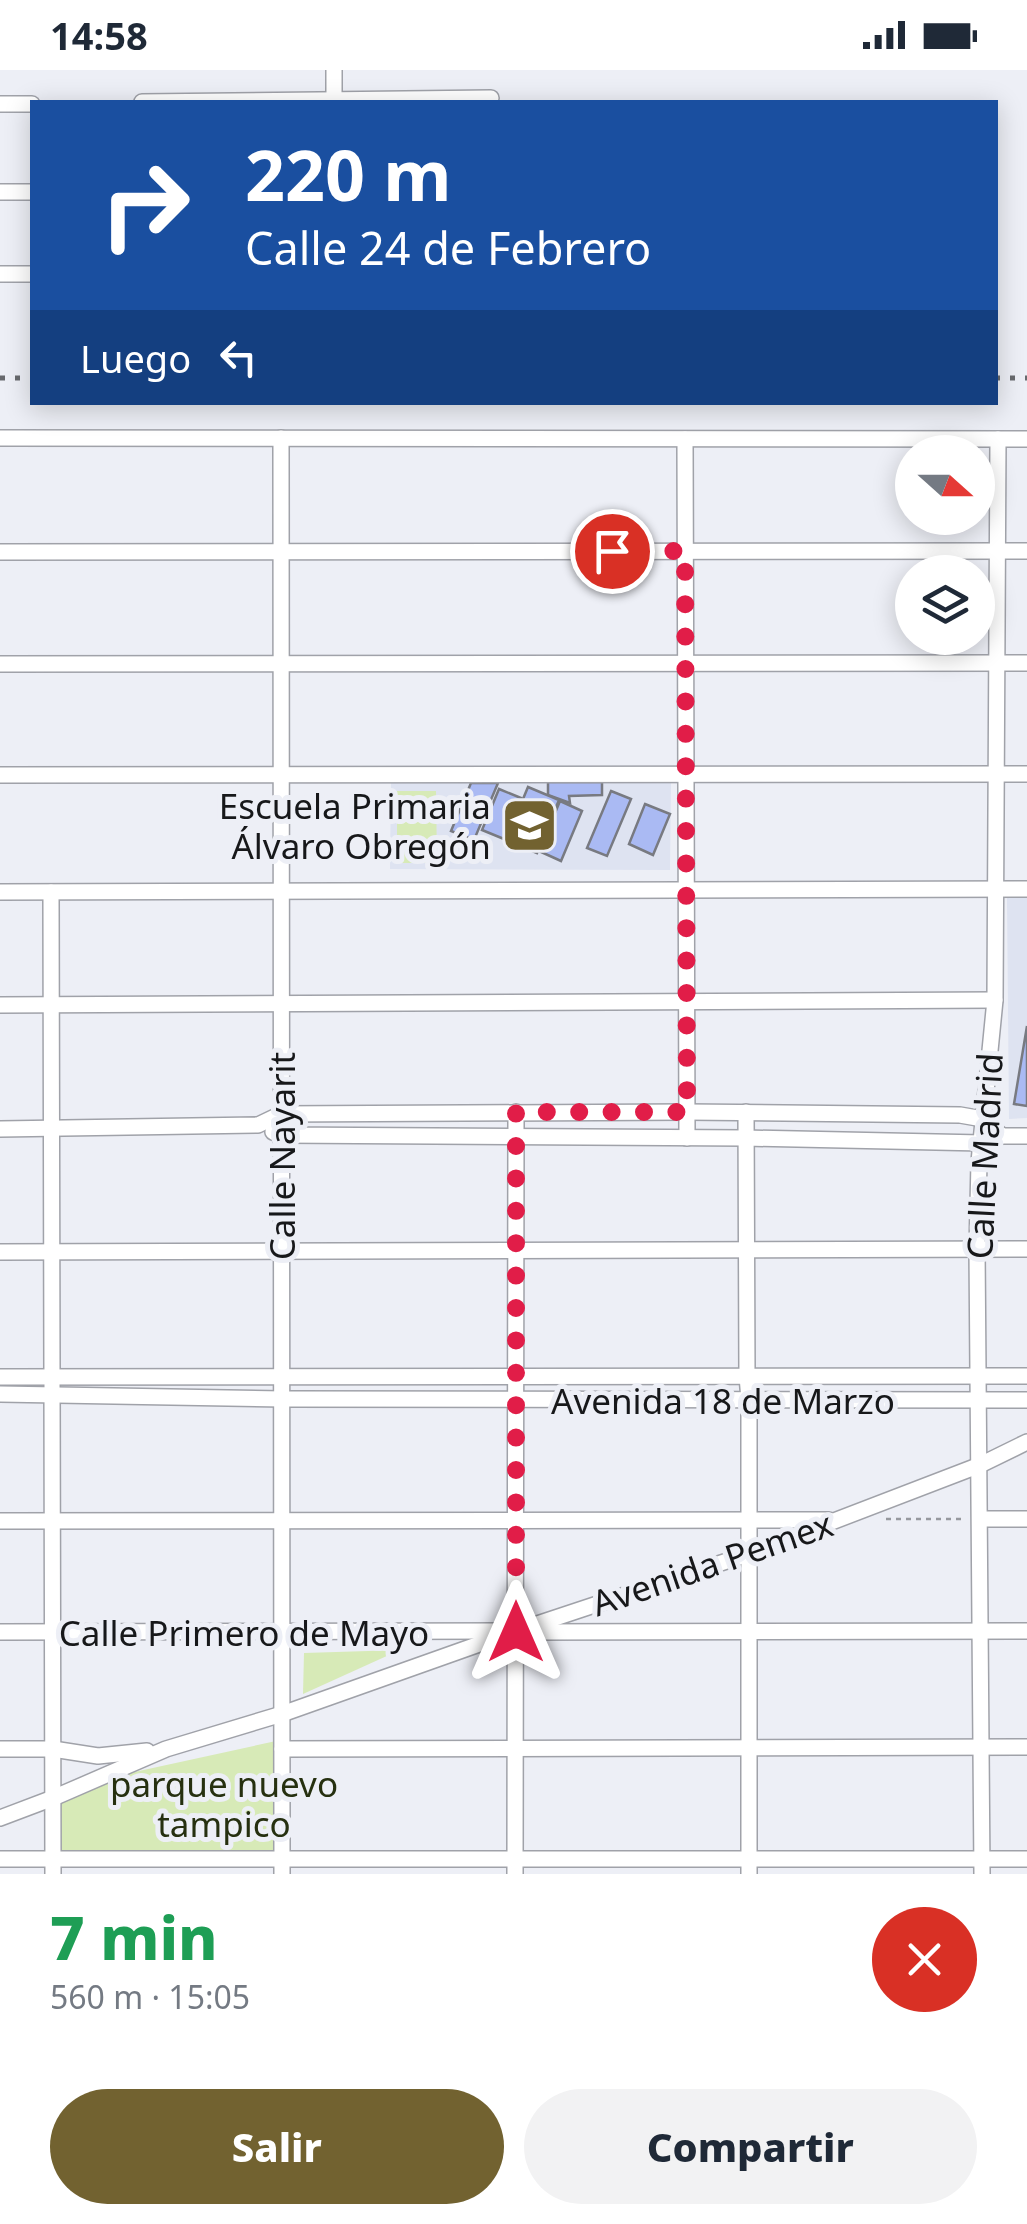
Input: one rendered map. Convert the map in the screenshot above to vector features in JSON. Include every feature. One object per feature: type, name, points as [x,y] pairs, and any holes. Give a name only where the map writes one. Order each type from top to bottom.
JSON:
[{"type":"street","points":[[334,70],[334,100]]},
{"type":"street","points":[[386,100],[491,98]]},
{"type":"street","points":[[0,104],[30,104]]},
{"type":"street","points":[[0,192],[30,192]]},
{"type":"street","points":[[0,274],[30,274]]},
{"type":"street","points":[[0,438],[1027,439]]},
{"type":"street","name":"Calle Nayarit","points":[[282,438],[282,1867]]},
{"type":"street","points":[[684,439],[687,1138]]},
{"type":"street","name":"Calle Madrid","points":[[982,1866],[977,1250],[978,1162],[995,1000],[998,439]]},
{"type":"street","points":[[0,552],[1027,551]]},
{"type":"street","points":[[0,664],[1027,662]]},
{"type":"street","points":[[0,775],[1027,774]]},
{"type":"street","points":[[0,892],[1027,889]]},
{"type":"street","points":[[52,892],[53,1867]]},
{"type":"street","points":[[0,1005],[995,1000]]},
{"type":"street","points":[[515,1867],[516,1112]]},
{"type":"street","points":[[746,1112],[749,1866]]},
{"type":"street","points":[[258,1125],[281,1114],[960,1115],[983,1118],[1002,1136]]},
{"type":"street","points":[[0,1129],[258,1125],[281,1135],[982,1143],[1002,1136],[1027,1136]]},
{"type":"street","points":[[0,1252],[1027,1249]]},
{"type":"street","name":"Avenida 18 de Marzo","points":[[0,1394],[52,1386],[282,1377],[1027,1376]]},
{"type":"street","name":"Avenida 18 de Marzo","points":[[0,1378],[52,1386],[282,1399],[1027,1400]]},
{"type":"street","name":"Avenida Pemex","points":[[0,1818],[166,1749],[282,1714],[748,1554],[980,1465],[1027,1442]]},
{"type":"street","points":[[980,1519],[1027,1519]]},
{"type":"street","points":[[0,1521],[838,1520]]},
{"type":"street","name":"Calle Primero de Mayo","points":[[0,1632],[1027,1632]]},
{"type":"street","points":[[282,1748],[1027,1747]]},
{"type":"street","points":[[0,1749],[53,1749],[98,1756],[166,1749]]},
{"type":"street","points":[[0,1859],[53,1867],[515,1867],[982,1866],[1027,1859]]},
{"type":"path","points":[[873,1520],[980,1519]]},
{"type":"shaded area","name":"Escuela Primaria Álvaro Obregón","points":[[391,780],[671,781],[670,870],[390,869]]},
{"type":"shaded area","points":[[1007,898],[1027,898],[1027,1118],[1009,1119]]},
{"type":"green space","points":[[397,791],[436,791],[437,863],[397,863]]},
{"type":"green space","points":[[400,1650],[303,1694],[304,1653]]},
{"type":"green space","name":"parque nuevo tampico","points":[[276,1741],[277,1854],[57,1855],[59,1802],[116,1776]]},
{"type":"building","points":[[548,782],[602,782],[602,795],[569,796],[570,803],[548,795]]},
{"type":"building","points":[[471,783],[498,783],[474,840],[451,831]]},
{"type":"building","points":[[528,787],[559,800],[537,853],[506,840]]},
{"type":"building","points":[[499,789],[521,798],[504,839],[482,830]]},
{"type":"building","points":[[611,791],[631,799],[607,856],[587,848]]},
{"type":"building","points":[[560,801],[582,811],[561,861],[539,851]]},
{"type":"building","points":[[645,804],[670,814],[653,855],[629,844]]},
{"type":"building","points":[[1027,1026],[1027,1106],[1014,1104]]},
{"type":"railway","points":[[0,378],[30,378]]},
{"type":"railway","points":[[998,378],[1027,378]]},
{"type":"place","name":"Escuela Primaria Álvaro Obregón","points":[[530,825]]},
{"type":"route","points":[[516,1632],[516,1112],[687,1112],[685,551],[612,551]]}]
